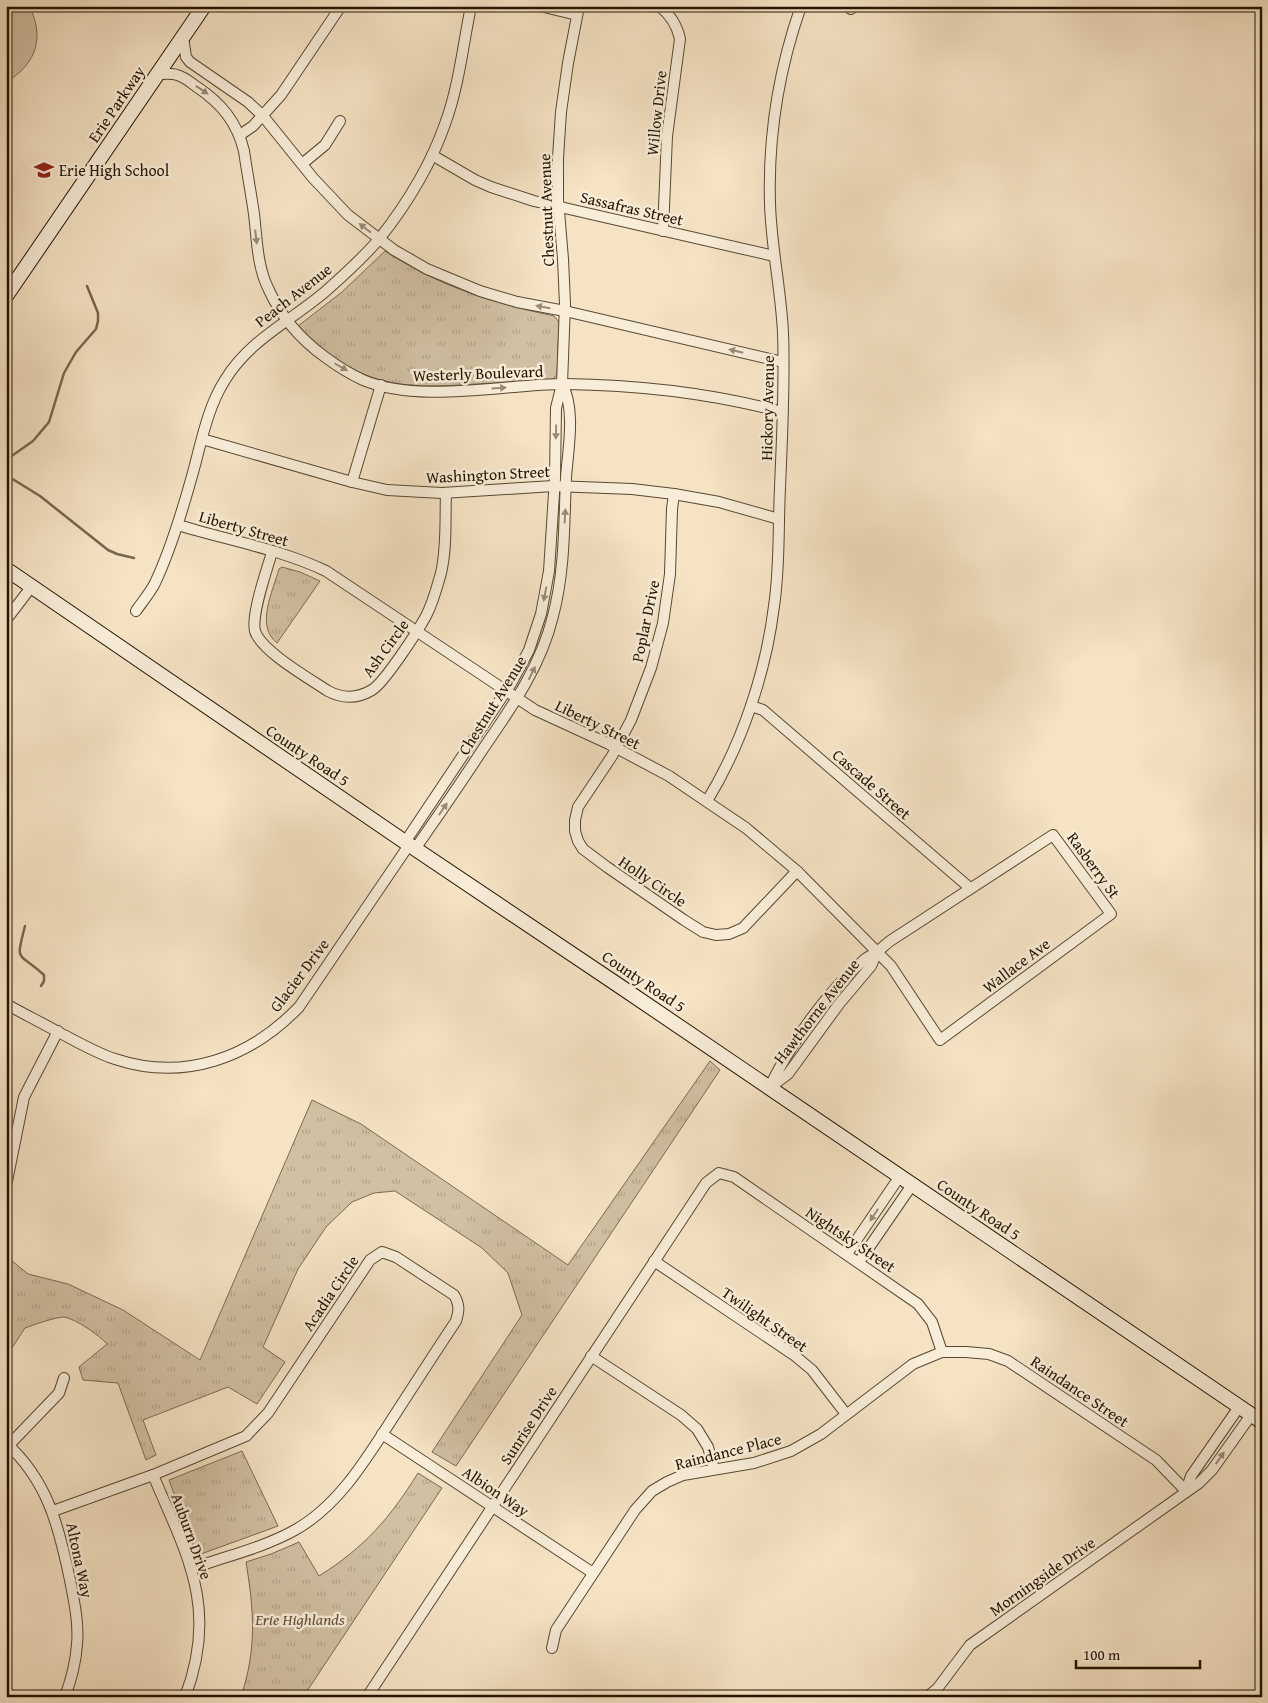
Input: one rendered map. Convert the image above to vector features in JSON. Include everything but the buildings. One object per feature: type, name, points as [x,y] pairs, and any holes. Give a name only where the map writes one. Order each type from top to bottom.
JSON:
[{"type":"street","name":"Erie Parkway","points":[[6,296],[204,6]]},
{"type":"street","points":[[240,135],[253,126],[281,95],[340,6]]},
{"type":"street","name":"Peach Avenue","points":[[136,611],[154,584],[178,525],[202,439],[211,411],[224,381],[252,346],[321,295],[343,276],[379,238],[408,197],[432,155],[445,124],[455,91],[471,6]]},
{"type":"street","points":[[540,6],[578,11]]},
{"type":"street","name":"Willow Drive","points":[[659,6],[678,28],[680,38],[666,136],[663,231]]},
{"type":"street","name":"Hickory Avenue","points":[[707,801],[716,787],[751,706],[761,674],[775,605],[778,566],[783,362],[780,293],[774,256],[770,204],[770,171],[774,120],[780,80],[802,6]]},
{"type":"street","name":"Chestnut Avenue","points":[[410,846],[506,692],[529,650],[541,614],[549,571],[555,478],[556,408],[562,384],[565,311],[558,158],[561,112],[578,11]]},
{"type":"street","points":[[182,38],[186,57],[190,62],[248,102],[263,116],[313,178],[348,215],[394,250],[427,270],[462,284],[518,302],[565,311],[783,362]]},
{"type":"street","name":"Westerly Boulevard","points":[[158,74],[176,74],[184,78],[212,97],[229,116],[240,135],[251,195],[260,266],[271,295],[286,320],[314,349],[337,366],[364,380],[381,386],[418,392],[562,384],[618,386],[679,391],[736,401],[782,412]]},
{"type":"street","points":[[302,164],[325,145],[340,121]]},
{"type":"street","name":"Sassafras Street","points":[[432,155],[475,180],[534,201],[774,256]]},
{"type":"street","name":"Chestnut Avenue","points":[[410,846],[517,698],[537,661],[553,617],[563,563],[570,409],[567,392],[562,384]]},
{"type":"street","points":[[352,482],[381,386]]},
{"type":"street","name":"Washington Street","points":[[202,439],[352,482],[403,492],[446,493],[554,486],[632,489],[719,502],[778,519]]},
{"type":"street","name":"Ash Circle","points":[[272,552],[255,616],[255,630],[260,641],[268,650],[328,692],[339,697],[362,695],[373,690],[384,679],[426,616],[436,592],[444,551],[446,493]]},
{"type":"street","name":"Poplar Drive","points":[[616,748],[631,720],[651,668],[663,623],[670,574],[674,494]]},
{"type":"street","name":"Liberty Street","points":[[178,525],[311,564],[326,571],[535,710],[616,748],[669,776],[707,801],[746,828],[797,871],[891,966],[940,1040]]},
{"type":"street","name":"County Road 5","points":[[6,569],[410,846],[1250,1414]]},
{"type":"street","points":[[6,620],[32,586]]},
{"type":"street","name":"Cascade Street","points":[[751,706],[763,710],[970,888]]},
{"type":"street","name":"Holly Circle","points":[[616,748],[578,807],[575,820],[578,841],[583,848],[607,867],[684,920],[703,932],[716,935],[729,934],[743,928],[797,871]]},
{"type":"street","name":"Hawthorne Avenue","points":[[769,1088],[788,1074],[839,1004],[871,966],[877,952],[890,941],[970,888],[1054,835]]},
{"type":"street","name":"Rasberry St","points":[[1054,835],[1111,914]]},
{"type":"street","name":"Glacier Drive","points":[[6,1004],[88,1048],[127,1063],[160,1068],[203,1064],[227,1057],[245,1049],[277,1028],[299,1007],[410,846]]},
{"type":"street","name":"Wallace Ave","points":[[940,1040],[1111,914]]},
{"type":"street","points":[[6,1186],[24,1097],[58,1031]]},
{"type":"street","name":"Nightsky Street","points":[[719,1173],[734,1178],[918,1304],[932,1322],[942,1352]]},
{"type":"street","name":"Sunrise Drive","points":[[367,1697],[706,1183],[719,1173]]},
{"type":"street","points":[[847,1254],[900,1176]]},
{"type":"street","points":[[859,1262],[912,1185]]},
{"type":"street","name":"Acadia Circle","points":[[53,1511],[153,1475],[246,1436],[268,1413],[370,1260],[382,1252],[396,1257],[454,1296],[458,1302],[459,1311],[456,1321],[382,1434],[344,1488],[329,1504],[312,1519],[273,1541],[191,1568]]},
{"type":"street","name":"Twilight Street","points":[[654,1261],[794,1355],[812,1370],[846,1414]]},
{"type":"street","name":"Raindance Place","points":[[552,1648],[556,1630],[635,1510],[652,1492],[667,1482],[683,1476],[754,1463],[791,1451],[821,1434],[913,1364],[942,1352]]},
{"type":"street","name":"Raindance Street","points":[[942,1352],[989,1354],[1008,1361],[1156,1460],[1186,1491]]},
{"type":"street","points":[[591,1356],[681,1415],[696,1429],[708,1447],[714,1469]]},
{"type":"street","points":[[8,1444],[59,1393],[64,1378]]},
{"type":"street","name":"Morningside Drive","points":[[926,1697],[937,1688],[970,1645],[1169,1505],[1186,1491],[1191,1476],[1250,1414]]},
{"type":"street","name":"Albion Way","points":[[382,1434],[593,1573]]},
{"type":"street","name":"Altona Way","points":[[8,1444],[34,1476],[47,1498],[53,1511],[62,1543],[76,1615],[77,1643],[74,1669],[65,1697]]},
{"type":"street","name":"Auburn Drive","points":[[153,1475],[191,1568],[201,1618],[194,1670],[185,1697]]},
{"type":"green space","points":[[6,6],[36,6],[32,12],[37,33],[34,52],[30,60],[16,76],[6,82]]},
{"type":"green space","points":[[385,251],[406,264],[466,292],[554,316],[559,322],[557,374],[553,380],[441,386],[407,385],[374,378],[358,372],[330,355],[298,326],[342,292]]},
{"type":"green space","points":[[282,567],[300,572],[320,581],[277,643],[267,627],[266,618],[279,569]]},
{"type":"green space","points":[[710,1061],[720,1070],[456,1466],[432,1452],[522,1315],[508,1273],[482,1248],[395,1191],[374,1193],[352,1202],[326,1227],[298,1269],[263,1347],[285,1362],[257,1404],[228,1387],[143,1420],[156,1455],[146,1460],[118,1383],[83,1380],[79,1367],[107,1344],[93,1332],[69,1318],[64,1317],[50,1320],[25,1328],[6,1357],[6,1256],[28,1274],[68,1284],[123,1310],[200,1360],[312,1100],[361,1124],[568,1265]]},
{"type":"green space","points":[[242,1451],[278,1526],[201,1554],[195,1551],[169,1480]]},
{"type":"green space","name":"Erie Highlands","points":[[418,1473],[442,1488],[303,1697],[241,1697],[252,1646],[251,1597],[246,1562],[299,1542],[319,1576],[363,1543],[397,1504]]},
{"type":"waterway","points":[[6,460],[33,441],[49,422],[64,373],[76,352],[96,329],[98,313],[87,286]]},
{"type":"waterway","points":[[6,475],[40,496],[108,550],[134,558]]},
{"type":"waterway","points":[[25,926],[20,946],[21,956],[44,975],[44,981],[41,986]]},
{"type":"place","name":"Erie High School","points":[[44,170]]}]
